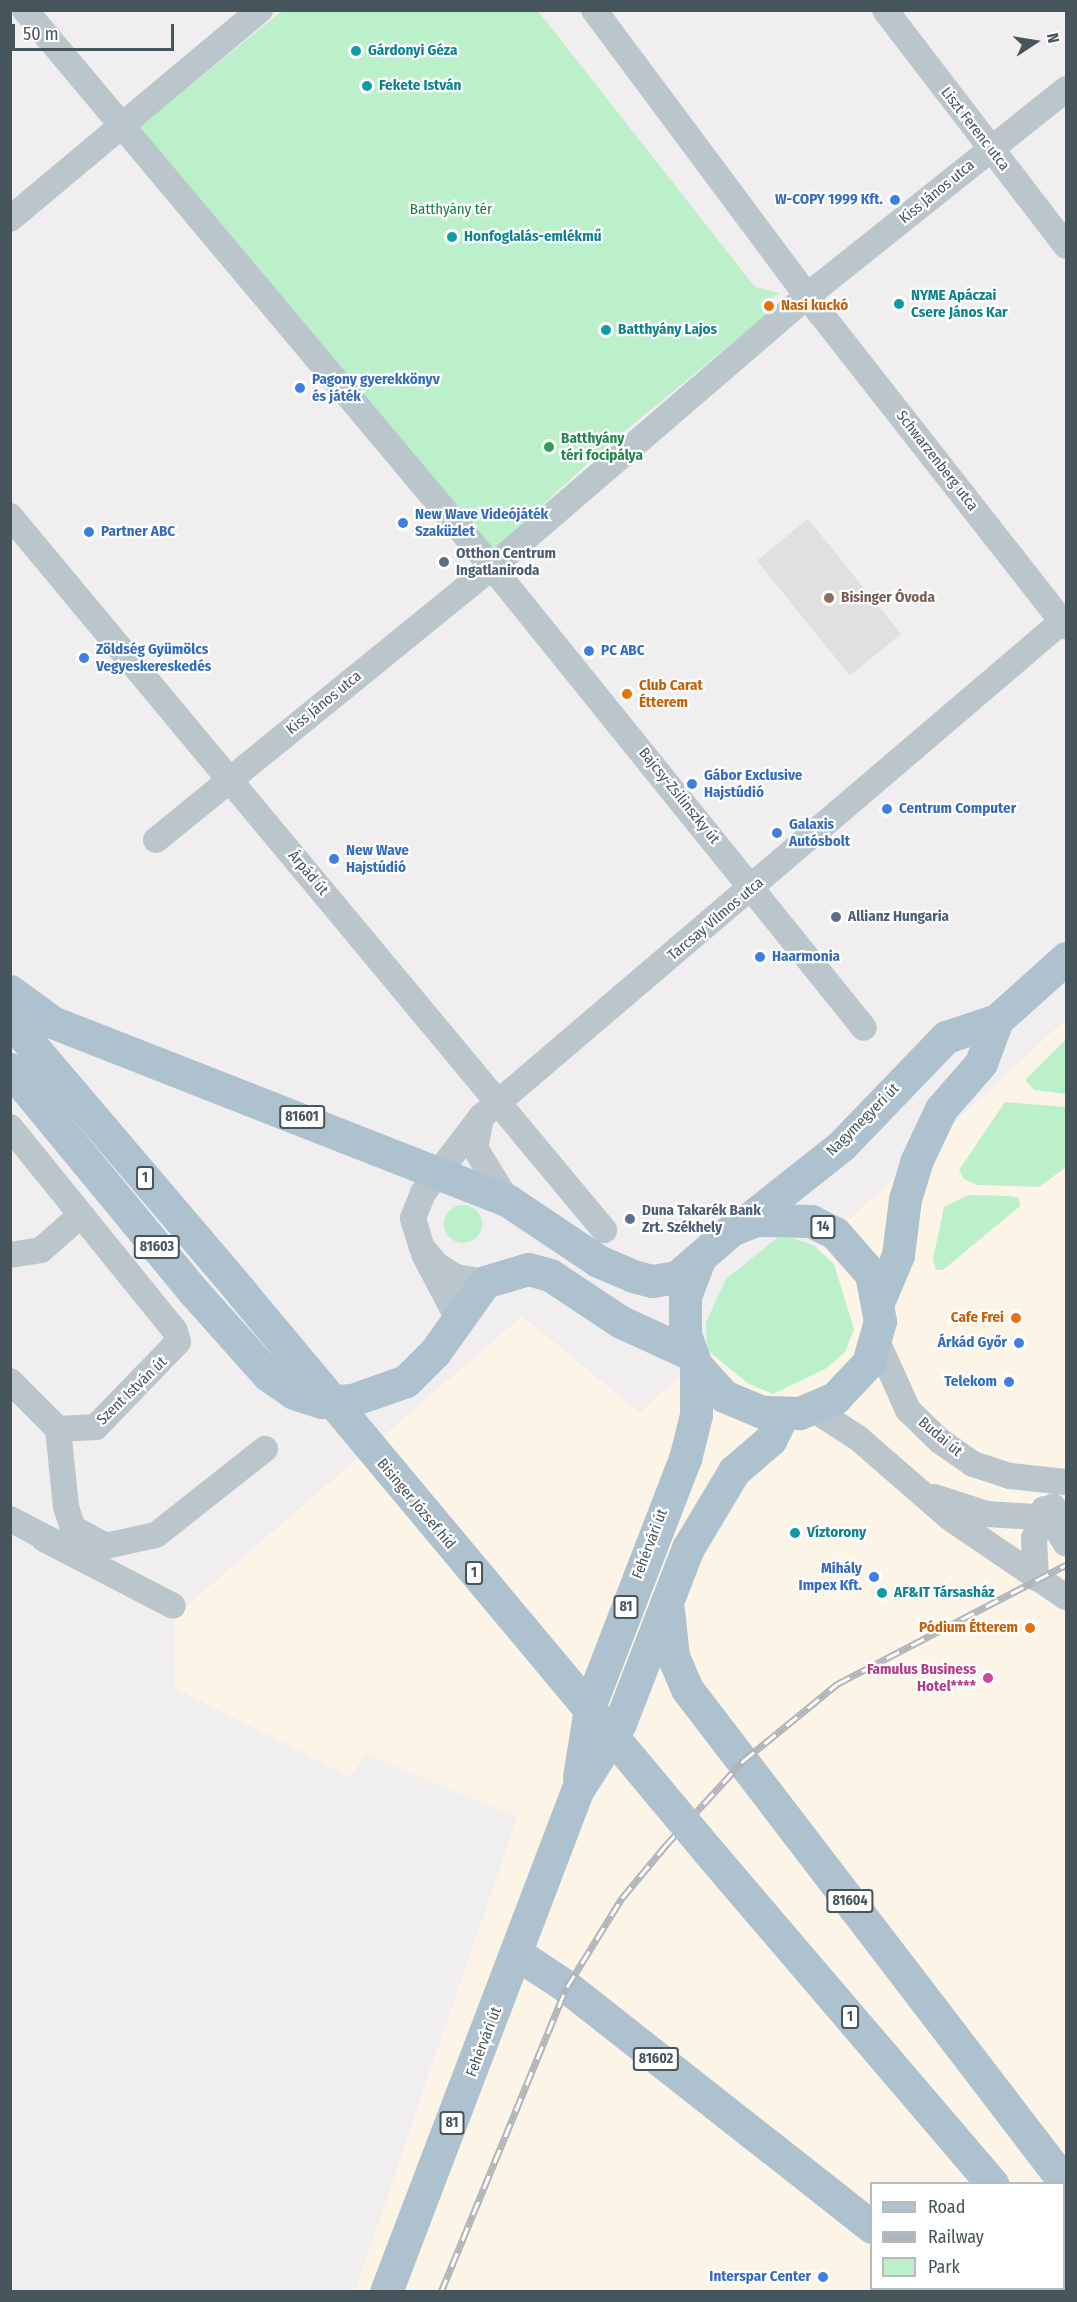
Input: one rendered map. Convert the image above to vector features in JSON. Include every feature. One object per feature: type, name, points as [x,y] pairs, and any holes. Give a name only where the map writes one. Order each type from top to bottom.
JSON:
[{"type":"main road","name":"Nagymegyeri út","points":[[731,1230],[788,1192],[841,1146],[946,1037],[997,1020],[1066,958]]},
{"type":"main road","name":"81601","points":[[10,991],[52,1022],[439,1169],[507,1200],[598,1261],[633,1276],[652,1281],[677,1277],[699,1260]]},
{"type":"main road","name":"Bisinger József híd","points":[[10,1020],[242,1293],[708,1851],[990,2182]]},
{"type":"main road","name":"Nagymegyeri út","points":[[879,1300],[898,1255],[904,1199],[916,1162],[941,1109],[981,1063],[997,1020]]},
{"type":"main road","name":"81603","points":[[10,1069],[194,1292],[268,1375],[294,1393],[322,1402],[381,1393],[405,1381],[459,1321],[485,1282]]},
{"type":"main road","name":"14","points":[[699,1260],[731,1230],[784,1216],[836,1233],[871,1274],[879,1300],[877,1341],[853,1383],[798,1412]]},
{"type":"main road","points":[[694,1360],[683,1316],[699,1260]]},
{"type":"main road","points":[[485,1282],[528,1269],[550,1275],[621,1322],[694,1360],[724,1396],[762,1412],[798,1412]]},
{"type":"main road","name":"Fehérvári út","points":[[577,1791],[591,1702],[686,1459],[696,1415],[694,1360]]},
{"type":"main road","name":"Fehérvári út","points":[[386,2292],[577,1791],[620,1723],[704,1519],[734,1471],[798,1412]]},
{"type":"main road","name":"81604","points":[[668,1602],[670,1640],[687,1689],[1064,2182]]},
{"type":"main road","name":"81602","points":[[516,1953],[567,1987],[792,2169],[870,2227]]},
{"type":"street","points":[[25,10],[492,567],[807,296],[703,149],[594,10]]},
{"type":"street","points":[[10,219],[123,128],[260,10]]},
{"type":"street","name":"Liszt Ferenc utca","points":[[885,10],[1066,246]]},
{"type":"street","name":"Kiss János utca","points":[[807,296],[1066,89]]},
{"type":"street","name":"Schwarzenberg utca","points":[[807,296],[1064,622]]},
{"type":"street","name":"Árpád út","points":[[10,516],[498,1098],[604,1230]]},
{"type":"street","name":"Kiss János utca","points":[[156,840],[492,567]]},
{"type":"street","name":"Bajcsy-Zsilinszky út","points":[[492,567],[754,887],[864,1028]]},
{"type":"street","name":"Tarcsay Vilmos utca","points":[[459,1321],[432,1277],[413,1218],[439,1169],[481,1117],[498,1098],[754,887],[1064,622]]},
{"type":"street","points":[[481,1117],[475,1148],[507,1200]]},
{"type":"street","name":"Szent István út","points":[[10,1127],[175,1331],[178,1342],[96,1427],[58,1429]]},
{"type":"street","points":[[10,1255],[41,1250],[81,1215]]},
{"type":"street","points":[[422,1248],[456,1277],[485,1282]]},
{"type":"street","name":"Budai út","points":[[877,1341],[908,1410],[973,1464],[1010,1476],[1060,1485]]},
{"type":"street","points":[[10,1380],[58,1429],[66,1507],[73,1528],[105,1546]]},
{"type":"street","points":[[798,1412],[926,1495],[1036,1578],[1066,1597]]},
{"type":"street","points":[[44,1539],[78,1550],[156,1535],[264,1449]]},
{"type":"street","points":[[1010,1476],[1028,1488],[1058,1519]]},
{"type":"street","points":[[1060,1485],[1058,1519],[1066,1544]]},
{"type":"street","points":[[926,1495],[987,1514],[1058,1519]]},
{"type":"street","points":[[1036,1578],[1034,1538],[1058,1519]]},
{"type":"street","points":[[10,1520],[172,1606]]},
{"type":"shaded area","name":"Bisinger Óvoda","points":[[808,519],[901,634],[850,676],[757,561]]},
{"type":"shaded area","points":[[1066,1019],[1066,2291],[355,2291],[517,1817],[365,1754],[351,1777],[175,1688],[174,1617],[522,1316],[640,1413]]},
{"type":"green space","name":"Batthyány tér","points":[[282,11],[538,11],[755,287],[779,293],[763,305],[769,313],[609,444],[488,555],[136,129]]},
{"type":"green space","points":[[1066,1039],[1066,1094],[1034,1090],[1025,1080]]},
{"type":"green space","points":[[1005,1102],[1066,1107],[1066,1167],[1039,1187],[977,1185],[964,1179],[959,1170]]},
{"type":"green space","points":[[968,1195],[1011,1196],[1019,1198],[1020,1206],[943,1270],[936,1270],[933,1259],[944,1207]]},
{"type":"green space","points":[[463,1205],[476,1211],[482,1224],[476,1237],[463,1243],[450,1237],[444,1224],[450,1211]]},
{"type":"green space","points":[[788,1237],[813,1245],[834,1264],[854,1329],[845,1352],[825,1369],[773,1394],[749,1384],[707,1350],[706,1322],[726,1279],[777,1238]]},
{"type":"railway","points":[[441,2292],[567,1987],[622,1898],[666,1845],[743,1761],[837,1684],[1066,1565]]},
{"type":"place","name":"Gárdonyi Géza","points":[[356,51]]},
{"type":"place","name":"Fekete István","points":[[367,86]]},
{"type":"place","name":"W-COPY 1999 Kft.","points":[[895,200]]},
{"type":"place","name":"Honfoglalás-emlékmű","points":[[452,237]]},
{"type":"place","name":"NYME Apáczai Csere János Kar","points":[[899,304]]},
{"type":"place","name":"Nasi kuckó","points":[[769,306]]},
{"type":"place","name":"Batthyány Lajos","points":[[606,330]]},
{"type":"place","name":"Pagony gyerekkönyv és játék","points":[[300,388]]},
{"type":"place","name":"Batthyány téri focipálya","points":[[549,447]]},
{"type":"place","name":"New Wave Videójáték Szaküzlet","points":[[403,523]]},
{"type":"place","name":"Partner ABC","points":[[89,532]]},
{"type":"place","name":"Otthon Centrum Ingatlaniroda","points":[[444,562]]},
{"type":"place","name":"Bisinger Óvoda","points":[[829,598]]},
{"type":"place","name":"PC ABC","points":[[589,651]]},
{"type":"place","name":"Zöldség Gyümölcs Vegyeskereskedés","points":[[84,658]]},
{"type":"place","name":"Club Carat Étterem","points":[[627,694]]},
{"type":"place","name":"Gábor Exclusive Hajstúdió","points":[[692,784]]},
{"type":"place","name":"Centrum Computer","points":[[887,809]]},
{"type":"place","name":"Galaxis Autósbolt","points":[[777,833]]},
{"type":"place","name":"New Wave Hajstúdió","points":[[334,859]]},
{"type":"place","name":"Allianz Hungaria","points":[[836,917]]},
{"type":"place","name":"Haarmonia","points":[[760,957]]},
{"type":"place","name":"Duna Takarék Bank Zrt. Székhely","points":[[630,1219]]},
{"type":"place","name":"Cafe Frei","points":[[1016,1318]]},
{"type":"place","name":"Árkád Győr","points":[[1019,1343]]},
{"type":"place","name":"Telekom","points":[[1009,1382]]},
{"type":"place","name":"Víztorony","points":[[795,1533]]},
{"type":"place","name":"Mihály Impex Kft.","points":[[874,1577]]},
{"type":"place","name":"AF&IT Társasház","points":[[882,1593]]},
{"type":"place","name":"Pódium Étterem","points":[[1030,1628]]},
{"type":"place","name":"Famulus Business Hotel****","points":[[988,1678]]},
{"type":"place","name":"Interspar Center","points":[[823,2277]]}]
